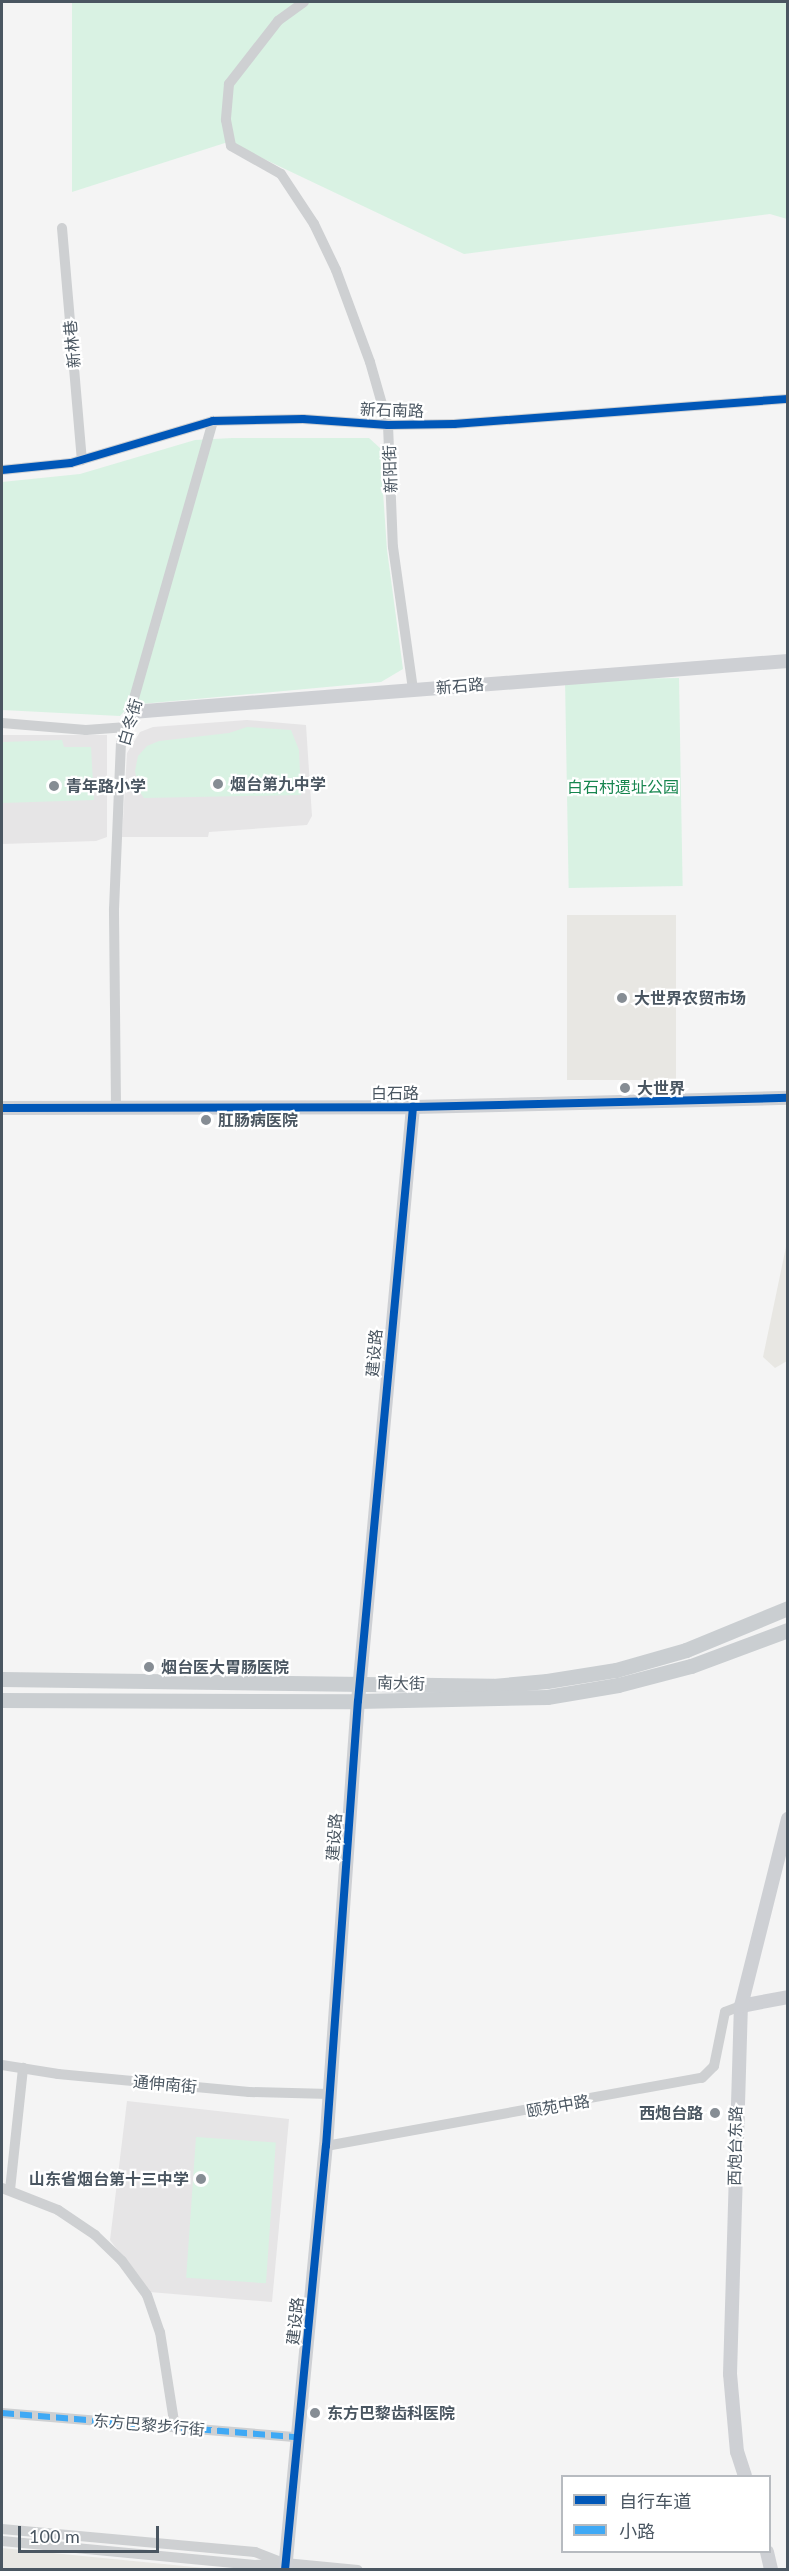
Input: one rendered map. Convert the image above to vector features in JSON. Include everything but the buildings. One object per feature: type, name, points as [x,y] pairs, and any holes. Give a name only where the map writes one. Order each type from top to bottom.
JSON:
[{"type":"main road","name":"南大街","points":[[2,1679],[360,1681],[494,1686],[616,1670],[686,1650],[788,1608]]},
{"type":"main road","name":"南大街","points":[[2,1700],[358,1701],[548,1697],[618,1685],[690,1666],[788,1629]]},
{"type":"street","name":"新阳街","points":[[304,2],[278,21],[229,84],[225,120],[231,146],[281,174],[314,224],[340,280],[388,425],[393,547],[412,690]]},
{"type":"street","name":"新林巷","points":[[62,228],[82,460]]},
{"type":"street","name":"新石南路","points":[[2,470],[82,460],[213,421],[303,419],[388,425],[454,424],[788,399]]},
{"type":"street","name":"白冬街","points":[[117,1105],[114,909],[121,744],[128,727],[213,421]]},
{"type":"street","name":"新石路","points":[[132,712],[788,661]]},
{"type":"street","points":[[2,723],[86,730],[128,727]]},
{"type":"street","name":"白石路","points":[[2,1108],[117,1105],[413,1107],[788,1098]]},
{"type":"street","name":"建设路","points":[[285,2566],[326,2146],[358,1701],[413,1107]]},
{"type":"street","name":"西炮台东路","points":[[745,2475],[737,2452],[730,2374],[741,2006],[788,1819]]},
{"type":"street","points":[[741,2006],[788,1997]]},
{"type":"street","name":"颐苑中路","points":[[326,2146],[702,2079],[714,2066],[725,2012],[741,2006]]},
{"type":"street","name":"通伸南街","points":[[2,2065],[249,2092],[330,2094]]},
{"type":"street","points":[[23,2068],[6,2189],[58,2210],[94,2235],[122,2261],[147,2295],[160,2332],[175,2428]]},
{"type":"street","name":"东方巴黎步行街","points":[[2,2413],[297,2437]]},
{"type":"street","points":[[2,2529],[255,2552],[285,2566]]},
{"type":"street","points":[[2,2541],[255,2565],[358,2570]]},
{"type":"street","points":[[766,2553],[771,2570]]},
{"type":"shaded area","name":"烟台第九中学","points":[[247,720],[306,725],[312,816],[307,825],[209,832],[208,837],[122,837],[127,753],[140,732],[153,727]]},
{"type":"shaded area","name":"青年路小学","points":[[2,735],[107,735],[107,837],[96,841],[2,844]]},
{"type":"shaded area","name":"大世界农贸市场","points":[[567,915],[676,915],[676,1080],[567,1080]]},
{"type":"shaded area","points":[[787,1242],[787,1361],[775,1368],[763,1357]]},
{"type":"shaded area","name":"山东省烟台第十三中学","points":[[127,2101],[289,2119],[272,2302],[149,2292],[110,2240]]},
{"type":"shaded area","points":[[2,2548],[214,2569],[2,2569]]},
{"type":"green space","points":[[72,2],[787,2],[787,219],[770,214],[464,254],[228,142],[72,192]]},
{"type":"green space","points":[[369,438],[380,448],[387,550],[403,669],[381,682],[130,705],[120,716],[2,710],[2,482],[80,474],[195,440]]},
{"type":"green space","name":"白石村遗址公园","points":[[679,678],[683,886],[569,888],[565,680]]},
{"type":"green space","points":[[247,727],[291,730],[299,750],[301,795],[144,798],[139,791],[135,771],[138,756],[147,746],[159,741],[229,733]]},
{"type":"green space","points":[[62,740],[64,747],[91,747],[94,800],[2,803],[2,742]]},
{"type":"green space","points":[[196,2137],[276,2143],[266,2283],[186,2278]]},
{"type":"marked path","points":[[2,2413],[297,2437]]},
{"type":"cycle path","points":[[2,470],[71,463],[213,421],[303,419],[388,425],[454,424],[788,399]]},
{"type":"cycle path","points":[[2,1108],[413,1107],[788,1098]]},
{"type":"cycle path","points":[[285,2570],[326,2146],[358,1701],[413,1107]]},
{"type":"place","name":"烟台第九中学","points":[[218,784]]},
{"type":"place","name":"青年路小学","points":[[54,786]]},
{"type":"place","name":"大世界农贸市场","points":[[622,998]]},
{"type":"place","name":"大世界","points":[[625,1088]]},
{"type":"place","name":"肛肠病医院","points":[[206,1120]]},
{"type":"place","name":"烟台医大胃肠医院","points":[[149,1667]]},
{"type":"place","name":"西炮台路","points":[[715,2113]]},
{"type":"place","name":"山东省烟台第十三中学","points":[[201,2179]]},
{"type":"place","name":"东方巴黎齿科医院","points":[[315,2413]]}]
